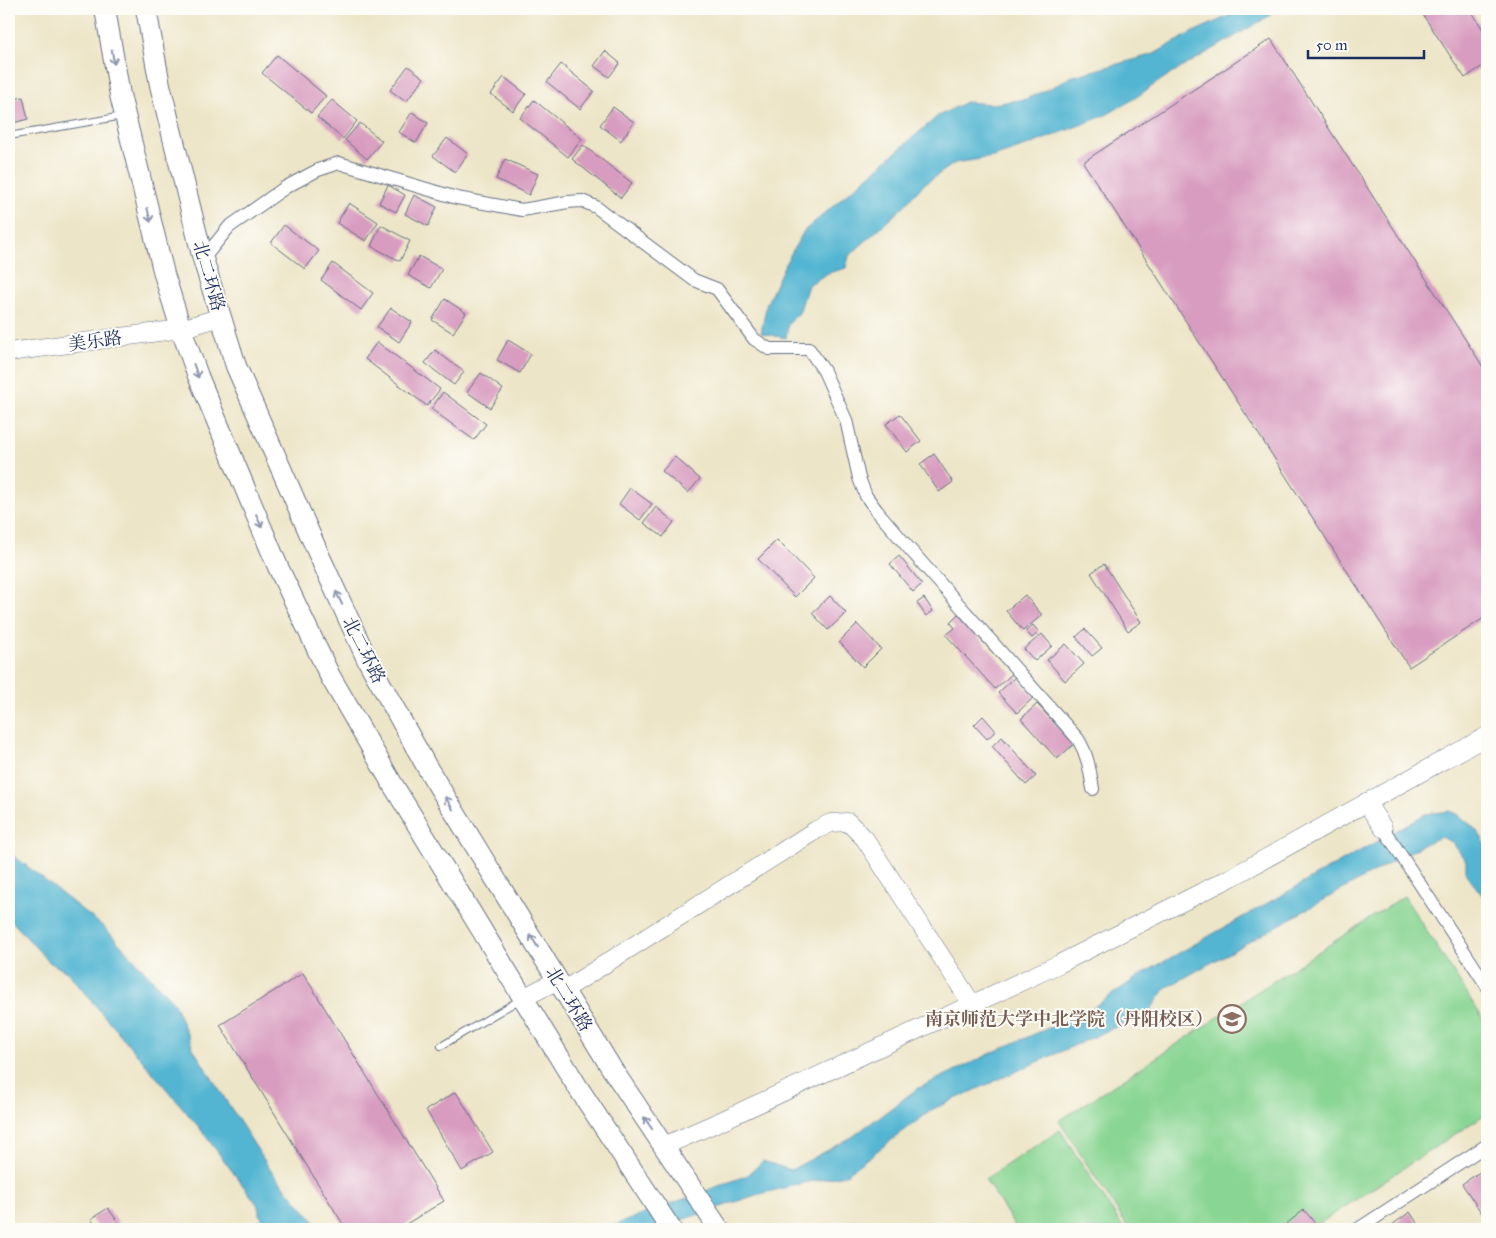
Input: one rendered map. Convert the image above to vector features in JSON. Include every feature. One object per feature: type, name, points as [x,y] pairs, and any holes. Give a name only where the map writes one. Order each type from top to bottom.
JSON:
[{"type":"main road","points":[[105,9],[125,116],[164,274],[181,329],[198,376],[278,567],[330,676],[393,786],[576,1086],[670,1228]]},
{"type":"main road","name":"北二环路","points":[[146,9],[160,85],[203,259],[236,366],[367,659],[428,769],[612,1069],[714,1221]]},
{"type":"street","points":[[203,259],[229,227],[286,186],[318,170],[339,163],[457,198],[522,210],[582,201],[596,206],[694,280],[718,289],[754,339],[769,349],[809,349],[824,371],[846,420],[859,478],[866,496],[877,511],[1078,739],[1089,761],[1093,789]]},
{"type":"street","name":"美乐路","points":[[9,352],[181,329],[221,317]]},
{"type":"street","points":[[664,1146],[1059,964],[1232,877],[1487,736]]},
{"type":"street","points":[[1366,802],[1487,986]]},
{"type":"street","points":[[523,998],[561,985],[816,830],[831,823],[848,822],[866,839],[972,1004]]},
{"type":"street","points":[[1358,1229],[1487,1144]]},
{"type":"lane","points":[[9,136],[125,116]]},
{"type":"lane","points":[[441,1046],[523,998]]},
{"type":"green space","points":[[1404,896],[1487,1025],[1487,1113],[1311,1229],[1129,1229],[1059,1121]]},
{"type":"green space","points":[[1060,1130],[1124,1229],[1017,1229],[985,1179]]},
{"type":"water","points":[[1244,9],[1267,9],[1271,15],[1164,78],[1106,115],[993,157],[955,163],[923,185],[902,208],[849,256],[846,268],[828,273],[808,285],[799,313],[788,324],[786,338],[761,333],[767,303],[785,264],[804,231],[938,116],[966,102],[993,104],[1026,99],[1070,77],[1154,54],[1191,33]]},
{"type":"water","points":[[1451,811],[1462,818],[1480,835],[1486,846],[1488,863],[1487,900],[1466,874],[1466,861],[1452,842],[1441,837],[1426,843],[1166,988],[1149,1012],[933,1109],[845,1175],[756,1195],[655,1229],[604,1229],[748,1175],[763,1161],[791,1170],[852,1137],[917,1089],[1000,1049],[1088,1011],[1142,974],[1425,814]]},
{"type":"water","points":[[9,852],[105,928],[174,1003],[194,1050],[271,1171],[321,1229],[265,1229],[257,1204],[198,1126],[67,972],[49,962],[9,918]]},
{"type":"building","points":[[1419,9],[1470,9],[1487,36],[1487,63],[1465,78]]},
{"type":"building","points":[[1271,39],[1487,373],[1487,616],[1409,667],[1083,162]]},
{"type":"building","points":[[605,51],[620,63],[609,77],[594,66]]},
{"type":"building","points":[[277,55],[326,96],[311,113],[262,73]]},
{"type":"building","points":[[561,64],[594,91],[580,109],[547,82]]},
{"type":"building","points":[[408,66],[424,78],[406,102],[390,90]]},
{"type":"building","points":[[504,77],[526,94],[513,111],[491,94]]},
{"type":"building","points":[[23,97],[28,119],[13,123],[9,100]]},
{"type":"building","points":[[332,100],[357,121],[343,139],[317,117]]},
{"type":"building","points":[[534,100],[582,139],[568,157],[520,118]]},
{"type":"building","points":[[613,107],[634,122],[621,141],[600,125]]},
{"type":"building","points":[[412,112],[428,123],[416,143],[399,132]]},
{"type":"building","points":[[360,123],[382,141],[367,159],[345,140]]},
{"type":"building","points":[[447,138],[468,154],[455,172],[433,156]]},
{"type":"building","points":[[583,145],[632,183],[621,198],[572,159]]},
{"type":"building","points":[[505,159],[538,174],[529,195],[496,179]]},
{"type":"building","points":[[388,185],[405,195],[396,212],[379,203]]},
{"type":"building","points":[[414,195],[437,207],[428,226],[405,214]]},
{"type":"building","points":[[349,203],[378,222],[366,241],[337,223]]},
{"type":"building","points":[[284,225],[319,251],[305,269],[271,243]]},
{"type":"building","points":[[381,225],[410,241],[400,261],[371,246]]},
{"type":"building","points":[[419,256],[442,269],[431,288],[408,275]]},
{"type":"building","points":[[333,263],[373,293],[361,310],[321,280]]},
{"type":"building","points":[[445,299],[466,313],[453,333],[432,320]]},
{"type":"building","points":[[391,308],[412,322],[399,342],[377,327]]},
{"type":"building","points":[[508,340],[531,354],[520,373],[497,360]]},
{"type":"building","points":[[377,342],[440,389],[427,406],[365,359]]},
{"type":"building","points":[[435,350],[464,372],[454,385],[425,363]]},
{"type":"building","points":[[481,373],[503,389],[490,408],[467,392]]},
{"type":"building","points":[[443,392],[486,424],[474,440],[431,409]]},
{"type":"building","points":[[900,414],[921,441],[907,452],[886,424]]},
{"type":"building","points":[[934,454],[953,482],[939,492],[920,464]]},
{"type":"building","points":[[675,457],[700,479],[688,493],[662,471]]},
{"type":"building","points":[[630,488],[652,504],[640,520],[619,504]]},
{"type":"building","points":[[656,507],[674,522],[663,537],[644,523]]},
{"type":"building","points":[[777,540],[814,578],[795,597],[758,559]]},
{"type":"building","points":[[899,556],[922,584],[913,592],[890,564]]},
{"type":"building","points":[[1104,564],[1141,622],[1128,631],[1091,573]]},
{"type":"building","points":[[1025,595],[1042,615],[1023,631],[1006,611]]},
{"type":"building","points":[[830,596],[846,613],[828,630],[812,613]]},
{"type":"building","points":[[924,598],[933,611],[926,616],[917,603]]},
{"type":"building","points":[[958,614],[1012,674],[995,689],[946,635],[955,628],[950,622]]},
{"type":"building","points":[[857,624],[881,649],[863,667],[839,642]]},
{"type":"building","points":[[1033,625],[1039,632],[1032,638],[1026,631]]},
{"type":"building","points":[[1085,629],[1102,648],[1092,656],[1076,637]]},
{"type":"building","points":[[1042,634],[1052,646],[1035,661],[1024,649]]},
{"type":"building","points":[[1066,644],[1084,664],[1065,681],[1047,660]]},
{"type":"building","points":[[1016,676],[1034,697],[1017,713],[998,693]]},
{"type":"building","points":[[1037,704],[1074,744],[1057,759],[1021,719]]},
{"type":"building","points":[[983,716],[996,731],[987,739],[974,725]]},
{"type":"building","points":[[1002,737],[1036,776],[1026,785],[992,746]]},
{"type":"building","points":[[303,973],[444,1201],[398,1229],[346,1229],[220,1025]]},
{"type":"building","points":[[456,1092],[493,1152],[462,1171],[426,1110]]},
{"type":"building","points":[[1487,1167],[1487,1221],[1462,1184]]},
{"type":"building","points":[[108,1208],[123,1229],[98,1229],[91,1219]]},
{"type":"building","points":[[1304,1210],[1315,1223],[1308,1229],[1289,1229],[1285,1225]]},
{"type":"building","points":[[1410,1212],[1421,1229],[1391,1229],[1389,1227]]},
{"type":"place","name":"南京师范大学中北学院（丹阳校区）","points":[[1232,1019]]}]
